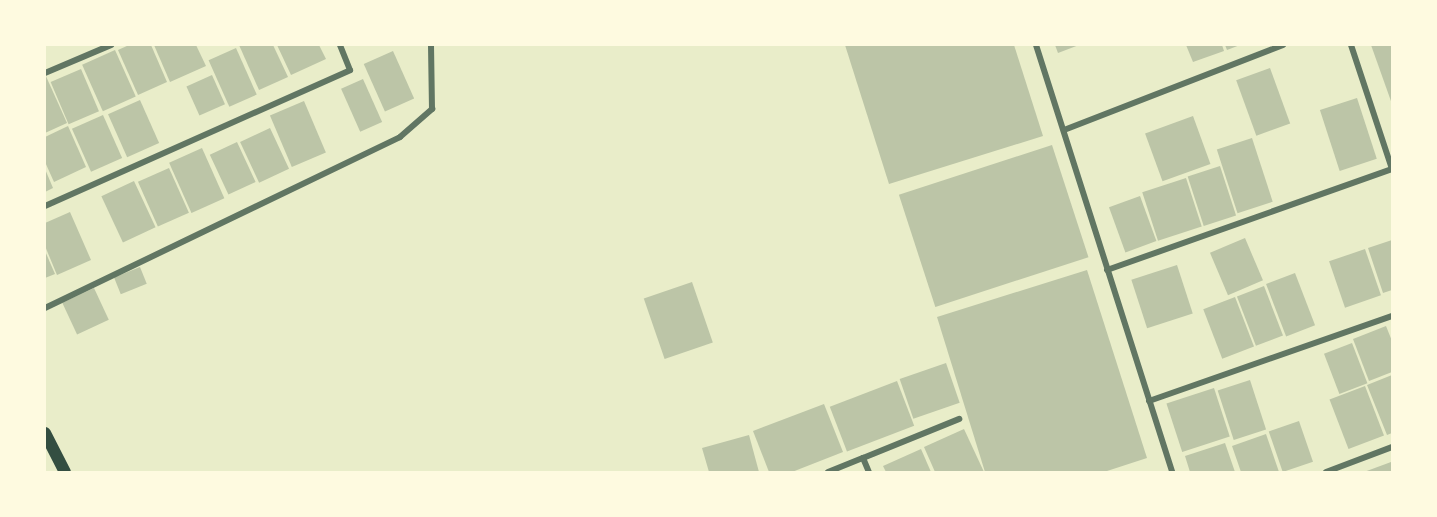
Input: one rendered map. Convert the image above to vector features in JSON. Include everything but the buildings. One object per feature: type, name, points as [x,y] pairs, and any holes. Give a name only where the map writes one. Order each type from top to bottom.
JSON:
[{"type":"main road","points":[[45,433],[65,472]]},
{"type":"street","points":[[45,73],[111,45]]},
{"type":"street","points":[[45,206],[351,70],[340,45]]},
{"type":"street","points":[[45,308],[400,137],[432,109],[431,45]]},
{"type":"street","points":[[1036,45],[1173,472]]},
{"type":"street","points":[[1064,130],[1283,45]]},
{"type":"street","points":[[1107,270],[1392,169],[1351,45]]},
{"type":"street","points":[[1149,401],[1392,316]]},
{"type":"street","points":[[828,472],[959,419]]},
{"type":"street","points":[[1326,472],[1392,447]]},
{"type":"street","points":[[863,458],[869,472]]}]
